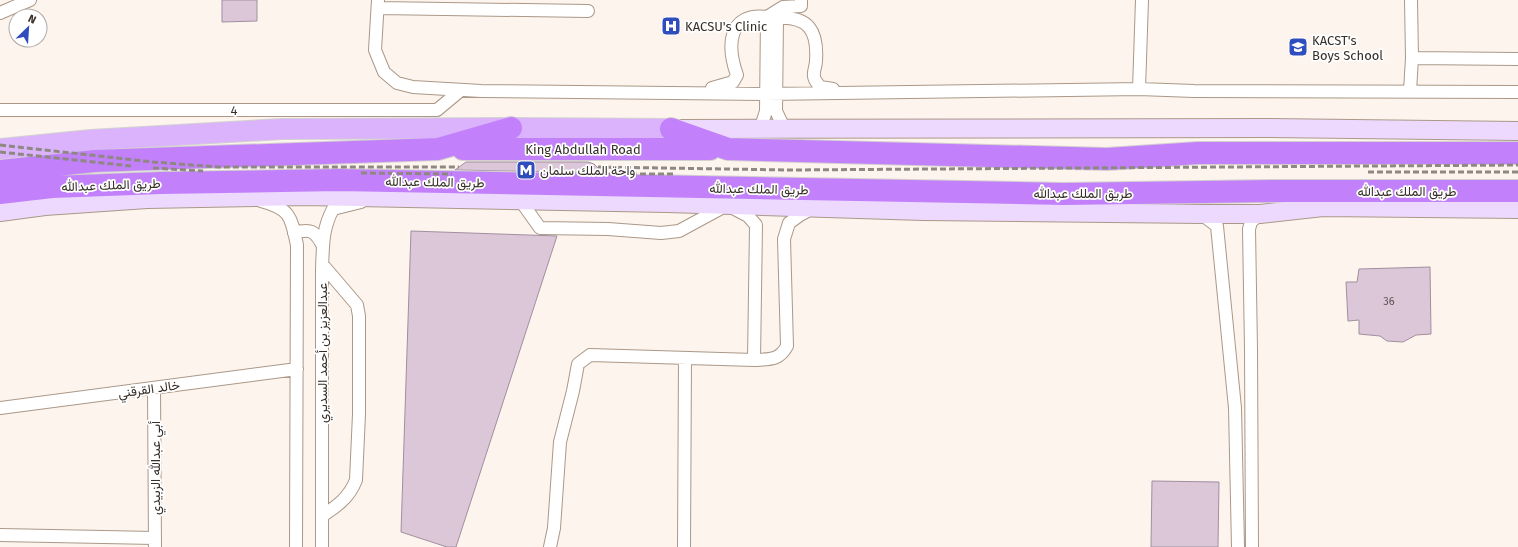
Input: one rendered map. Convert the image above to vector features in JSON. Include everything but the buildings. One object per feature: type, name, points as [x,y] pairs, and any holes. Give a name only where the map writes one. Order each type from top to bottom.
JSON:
[{"type":"highway","name":"طريق الملك عبدالله","points":[[0,171],[94,160],[438,149],[511,128]]},
{"type":"highway","points":[[671,129],[728,149],[1107,159],[1198,153],[1518,153]]},
{"type":"highway","name":"King Abdullah Road","points":[[438,149],[728,149]]},
{"type":"highway","name":"طريق الملك عبدالله","points":[[0,193],[52,187],[161,183],[339,180],[1064,194],[1274,191],[1518,191]]},
{"type":"main road","points":[[0,149],[92,140],[282,129],[511,128],[785,130],[1269,128],[1518,131]]},
{"type":"main road","points":[[0,212],[45,206],[147,199],[305,196],[727,205],[923,211],[1201,214],[1260,214],[1323,207],[1518,209]]},
{"type":"street","points":[[0,13],[30,0]]},
{"type":"street","points":[[760,130],[771,94],[772,18],[783,7],[801,6],[801,0]]},
{"type":"street","points":[[1139,89],[1142,0]]},
{"type":"street","points":[[1410,91],[1412,58],[1411,0]]},
{"type":"street","points":[[588,12],[379,4],[375,50],[384,72],[397,83],[413,87],[461,90],[771,94],[1139,89],[1194,91],[1518,92]]},
{"type":"street","points":[[693,93],[733,82],[737,75],[732,62],[731,44],[734,32],[745,18],[756,16],[788,18],[799,20],[806,24],[812,30],[817,44],[814,77],[820,87],[856,93]]},
{"type":"street","points":[[1412,58],[1518,59]]},
{"type":"street","name":"4","points":[[0,110],[437,110],[461,90]]},
{"type":"street","points":[[771,94],[776,111],[785,130]]},
{"type":"street","name":"عبدالعزيز بن أحمد السديري","points":[[248,197],[272,203],[283,209],[292,220],[297,245],[296,547]]},
{"type":"street","name":"عبدالعزيز بن أحمد السديري","points":[[322,547],[322,264],[327,220],[333,209],[380,198]]},
{"type":"street","points":[[520,200],[540,228],[608,229],[660,233],[679,231],[727,205],[748,216],[756,225],[754,360]]},
{"type":"street","points":[[550,547],[554,528],[560,442],[578,364],[590,355],[754,360],[776,358],[783,353],[786,346],[784,238],[789,222],[800,214],[814,208]]},
{"type":"street","points":[[1201,214],[1217,226],[1218,234],[1235,408],[1238,547]]},
{"type":"street","points":[[1252,547],[1249,228],[1251,222],[1260,214]]},
{"type":"street","points":[[294,233],[305,230],[312,232],[318,236],[323,246]]},
{"type":"street","points":[[322,264],[357,305],[359,316],[359,414],[356,480],[352,490],[340,504],[322,516]]},
{"type":"street","points":[[684,547],[685,358]]},
{"type":"street","name":"خالد القرقني","points":[[0,408],[297,369]]},
{"type":"street","name":"أبي عبدالله الزبيدي","points":[[154,388],[155,542]]},
{"type":"street","points":[[0,535],[15,541],[155,542]]},
{"type":"railway","points":[[0,145],[153,162],[218,167],[459,167]]},
{"type":"railway","points":[[0,152],[131,166]]},
{"type":"railway","points":[[598,167],[788,170],[1518,165]]},
{"type":"railway","points":[[153,168],[203,171]]},
{"type":"railway","points":[[1368,172],[1518,172]]},
{"type":"railway","points":[[361,173],[452,174]]},
{"type":"railway","points":[[604,174],[674,174]]},
{"type":"place","name":"KACSU's Clinic","points":[[671,26]]},
{"type":"place","name":"KACST's Boys School","points":[[1298,47]]},
{"type":"place","name":"واحة الملك سلمان","points":[[526,170]]}]
